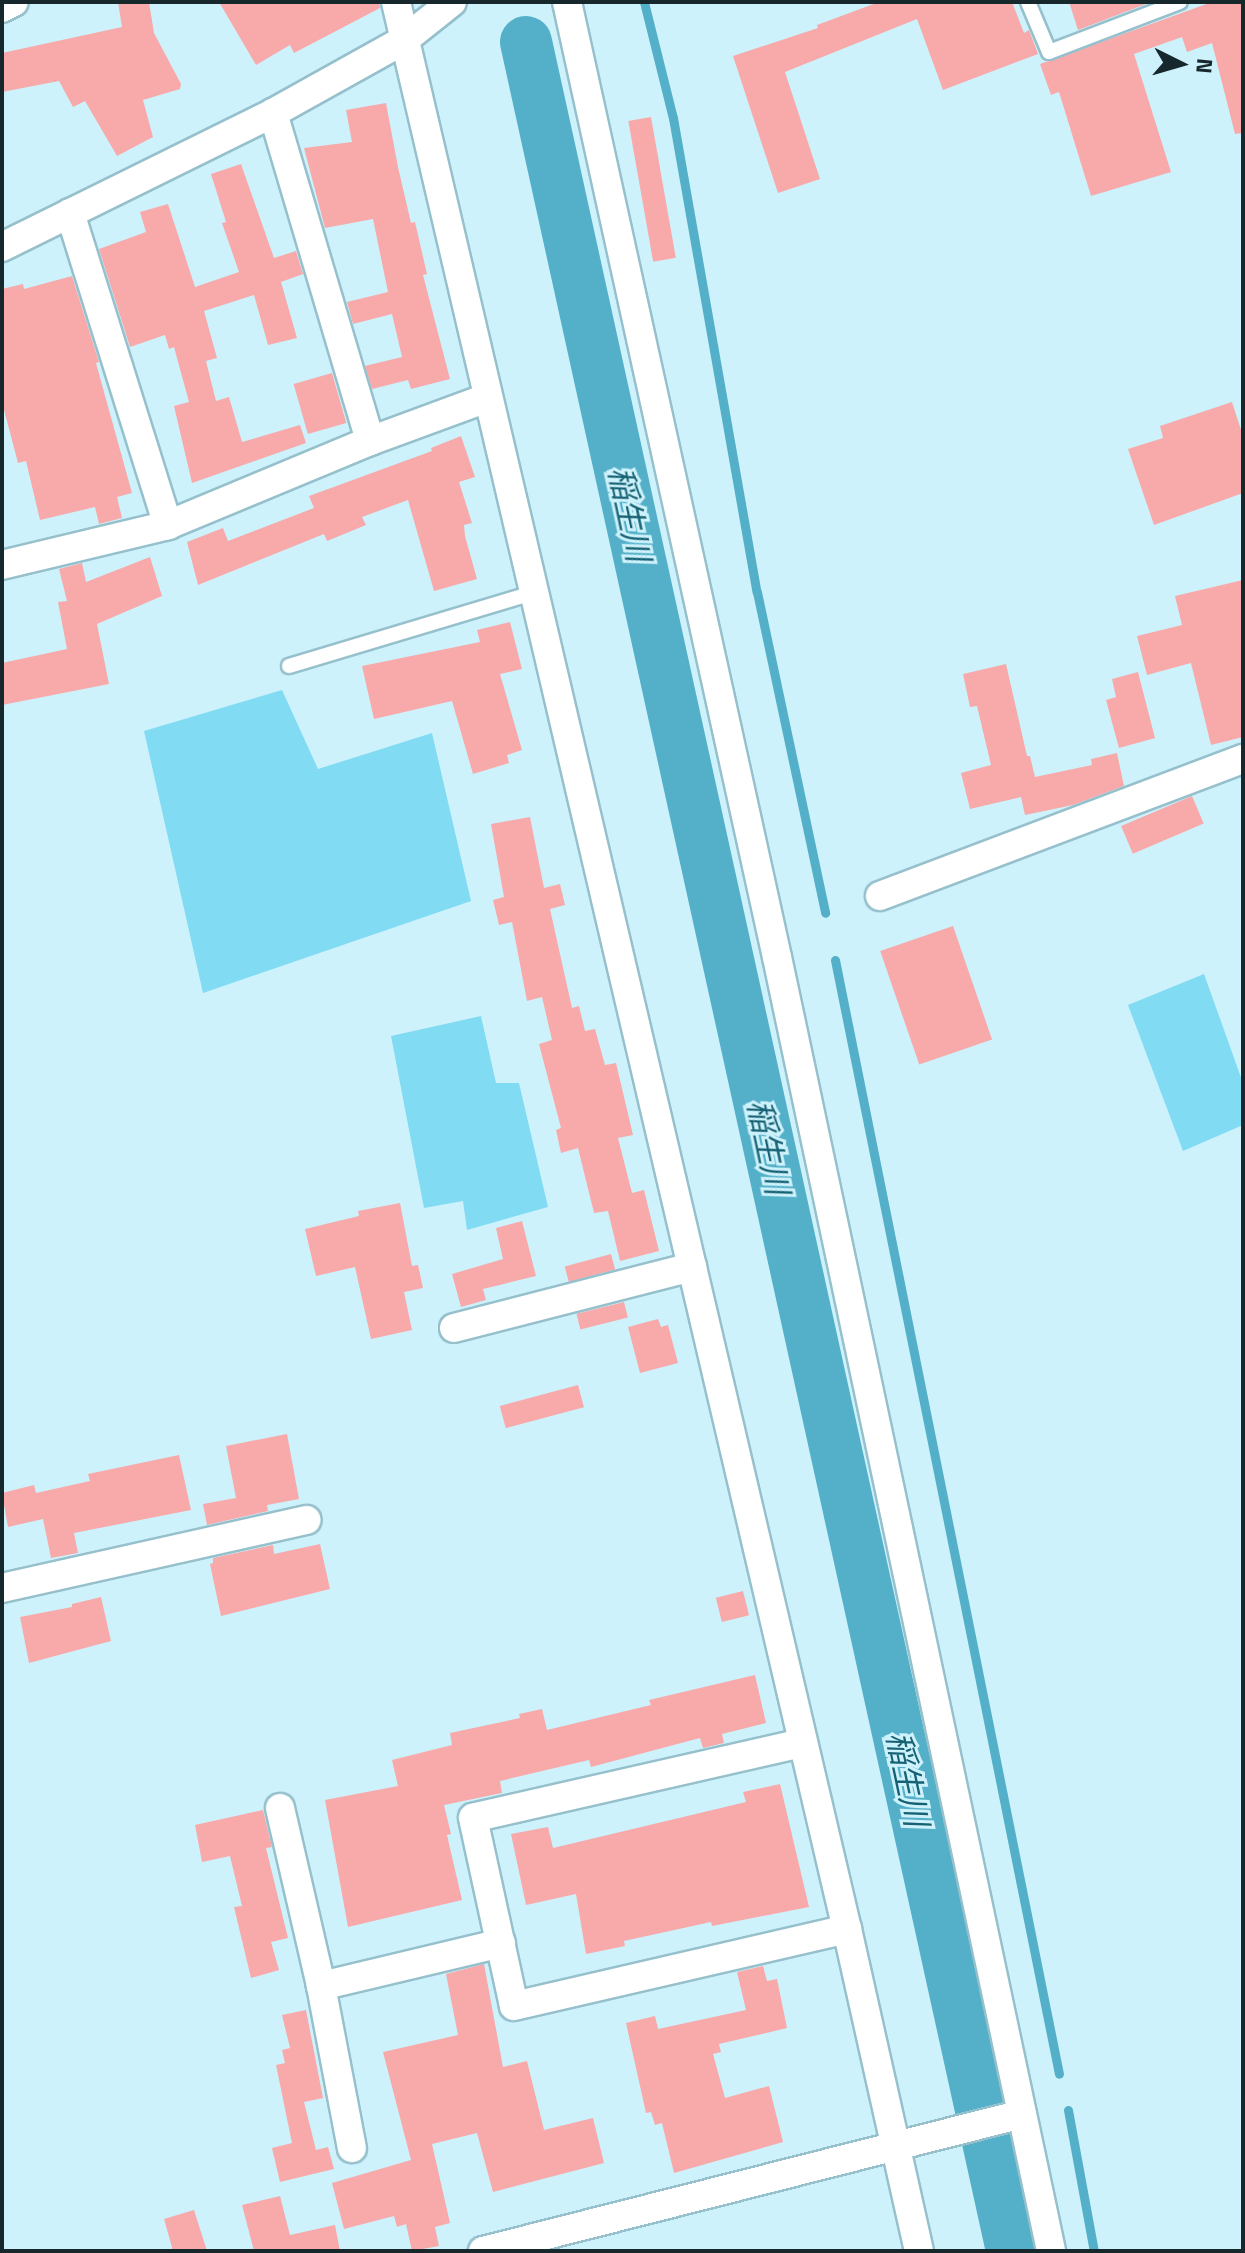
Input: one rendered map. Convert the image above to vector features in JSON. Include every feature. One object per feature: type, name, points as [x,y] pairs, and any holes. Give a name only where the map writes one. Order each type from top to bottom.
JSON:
[{"type":"street","points":[[2,8],[14,2]]},
{"type":"street","points":[[396,2],[847,1929],[919,2251]]},
{"type":"street","points":[[2,247],[273,113],[404,40],[452,2]]},
{"type":"street","points":[[567,2],[777,957],[1013,2116],[1051,2251]]},
{"type":"street","points":[[273,113],[370,441]]},
{"type":"street","points":[[70,213],[168,525]]},
{"type":"street","points":[[2,565],[168,525],[370,441],[487,398]]},
{"type":"street","points":[[880,896],[1243,759]]},
{"type":"street","points":[[454,1328],[692,1267]]},
{"type":"street","points":[[2,1588],[307,1520]]},
{"type":"street","points":[[802,1743],[473,1818],[514,2006],[847,1929]]},
{"type":"street","points":[[280,1808],[321,1986],[352,2148]]},
{"type":"street","points":[[321,1986],[501,1943]]},
{"type":"street","points":[[483,2251],[1013,2116]]},
{"type":"lane","points":[[1028,2],[1049,52],[1180,2]]},
{"type":"lane","points":[[289,666],[533,593]]},
{"type":"shaded area","points":[[282,690],[318,769],[432,733],[471,901],[203,993],[144,731]]},
{"type":"shaded area","points":[[1204,974],[1243,1083],[1243,1125],[1183,1151],[1128,1005]]},
{"type":"shaded area","points":[[481,1016],[496,1083],[519,1083],[548,1207],[467,1230],[463,1201],[424,1208],[391,1036]]},
{"type":"building","points":[[118,2],[149,2],[154,33],[181,84],[180,89],[143,100],[153,137],[117,156],[85,101],[73,107],[59,81],[2,92],[2,53],[122,27]]},
{"type":"building","points":[[219,2],[379,2],[380,8],[294,53],[290,45],[256,65]]},
{"type":"building","points":[[879,2],[1012,2],[1024,33],[1029,30],[1038,54],[943,90],[917,19],[785,72],[820,179],[778,193],[733,56],[818,28],[817,25]]},
{"type":"building","points":[[1069,2],[1145,2],[1146,4],[1078,30]]},
{"type":"building","points":[[1212,2],[1243,2],[1243,133],[1235,134],[1212,43],[1187,52],[1182,37],[1134,54],[1171,172],[1091,196],[1059,92],[1051,95],[1040,64]]},
{"type":"building","points":[[386,103],[411,223],[415,222],[427,274],[423,275],[450,379],[411,389],[408,380],[372,389],[365,366],[402,357],[392,314],[353,324],[347,302],[388,292],[373,219],[325,228],[304,148],[352,142],[346,110]]},
{"type":"building","points":[[651,117],[676,258],[653,262],[628,121]]},
{"type":"building","points":[[241,164],[274,258],[296,251],[303,274],[281,282],[297,338],[268,345],[254,295],[204,311],[217,358],[206,361],[216,401],[229,397],[242,442],[300,425],[306,443],[192,483],[174,406],[189,402],[174,347],[169,349],[165,335],[130,347],[99,249],[146,232],[140,212],[168,204],[195,287],[239,272],[222,223],[226,222],[211,174]]},
{"type":"building","points":[[72,276],[99,362],[96,363],[132,493],[117,497],[122,518],[99,524],[95,507],[40,520],[26,461],[18,463],[2,402],[2,289],[23,284],[24,289]]},
{"type":"building","points":[[332,373],[346,423],[308,434],[294,384]]},
{"type":"building","points":[[1232,402],[1243,436],[1243,493],[1154,525],[1128,449],[1163,438],[1160,426]]},
{"type":"building","points":[[461,436],[475,477],[459,482],[472,523],[464,525],[477,579],[434,591],[408,500],[362,517],[366,525],[327,541],[324,534],[198,585],[187,542],[223,528],[228,541],[314,508],[309,496],[432,451],[431,448]]},
{"type":"building","points":[[150,557],[162,596],[97,624],[109,684],[2,705],[2,663],[67,649],[58,602],[67,601],[59,569],[82,563],[86,582]]},
{"type":"building","points":[[1243,580],[1243,737],[1211,745],[1191,663],[1147,675],[1137,636],[1182,625],[1175,596]]},
{"type":"building","points":[[510,622],[522,669],[500,674],[522,750],[507,755],[509,763],[473,774],[452,701],[374,719],[362,666],[480,642],[477,630]]},
{"type":"building","points":[[1006,664],[1027,756],[1030,756],[1035,777],[1092,765],[1091,759],[1117,753],[1124,786],[1073,805],[1025,815],[1021,797],[970,809],[961,773],[991,765],[977,706],[970,707],[963,674]]},
{"type":"building","points":[[1138,672],[1155,738],[1119,748],[1106,700],[1116,697],[1112,679]]},
{"type":"building","points":[[1192,796],[1204,824],[1133,854],[1121,826]]},
{"type":"building","points":[[530,817],[544,888],[560,884],[565,905],[550,909],[572,1008],[579,1006],[585,1031],[595,1029],[605,1065],[616,1063],[633,1135],[618,1138],[632,1193],[644,1190],[659,1251],[620,1261],[608,1211],[594,1213],[578,1148],[561,1153],[556,1130],[561,1128],[539,1044],[552,1040],[542,997],[527,1001],[512,922],[499,925],[493,900],[504,897],[491,824]]},
{"type":"building","points":[[953,926],[992,1039],[919,1065],[880,951]]},
{"type":"building","points":[[400,1203],[412,1266],[418,1265],[423,1288],[404,1292],[412,1330],[371,1339],[355,1267],[316,1276],[305,1229],[359,1216],[358,1211]]},
{"type":"building","points":[[522,1221],[536,1276],[483,1289],[486,1300],[461,1307],[452,1274],[503,1259],[496,1228]]},
{"type":"building","points":[[611,1254],[615,1269],[569,1282],[565,1266]]},
{"type":"building","points":[[624,1302],[628,1318],[580,1329],[576,1314]]},
{"type":"building","points":[[658,1319],[661,1327],[668,1325],[678,1363],[640,1373],[628,1327]]},
{"type":"building","points":[[578,1385],[584,1407],[506,1428],[500,1406]]},
{"type":"building","points":[[287,1434],[299,1499],[267,1505],[268,1511],[207,1525],[203,1504],[236,1498],[226,1446]]},
{"type":"building","points":[[179,1455],[191,1510],[74,1533],[78,1553],[51,1558],[43,1519],[8,1527],[2,1493],[34,1485],[36,1493],[90,1481],[88,1474]]},
{"type":"building","points":[[320,1544],[330,1589],[221,1616],[210,1564],[213,1558],[273,1545],[274,1554]]},
{"type":"building","points":[[743,1591],[749,1615],[722,1622],[716,1598]]},
{"type":"building","points":[[101,1597],[111,1641],[29,1663],[20,1617],[72,1607],[72,1604]]},
{"type":"building","points":[[755,1675],[766,1723],[722,1734],[724,1743],[703,1748],[700,1738],[591,1767],[589,1760],[500,1781],[502,1793],[444,1805],[451,1834],[447,1835],[462,1900],[348,1927],[325,1800],[398,1786],[392,1760],[452,1745],[450,1733],[520,1718],[519,1714],[542,1709],[547,1730],[651,1705],[649,1700]]},
{"type":"building","points":[[780,1784],[809,1907],[712,1926],[711,1922],[624,1941],[625,1946],[586,1954],[576,1894],[526,1905],[511,1834],[548,1827],[553,1848],[746,1802],[743,1792]]},
{"type":"building","points":[[263,1810],[272,1847],[266,1848],[288,1938],[271,1942],[279,1970],[251,1978],[234,1907],[242,1906],[230,1856],[202,1862],[195,1825]]},
{"type":"building","points":[[484,1964],[503,2067],[527,2061],[544,2130],[593,2118],[604,2163],[493,2192],[477,2133],[432,2144],[450,2223],[435,2227],[439,2246],[412,2251],[406,2224],[397,2227],[394,2216],[344,2229],[332,2183],[411,2160],[383,2052],[458,2035],[446,1974]]},
{"type":"building","points":[[763,1966],[767,1981],[777,1979],[787,2028],[719,2044],[721,2052],[713,2054],[725,2098],[769,2086],[783,2142],[674,2173],[662,2123],[655,2125],[651,2112],[646,2113],[626,2023],[655,2016],[658,2029],[746,2010],[737,1972]]},
{"type":"building","points":[[306,2010],[323,2098],[304,2102],[316,2150],[328,2147],[334,2169],[280,2182],[272,2148],[292,2143],[276,2065],[285,2063],[282,2050],[290,2048],[282,2015]]},
{"type":"building","points":[[280,2196],[290,2235],[335,2225],[340,2251],[254,2251],[242,2205]]},
{"type":"building","points":[[194,2210],[207,2251],[173,2251],[164,2219]]},
{"type":"waterway","points":[[644,2],[673,118],[757,592],[825,913]]},
{"type":"waterway","name":"稲生川","points":[[526,42],[1012,2251]]},
{"type":"waterway","points":[[835,960],[1059,2074]]},
{"type":"waterway","points":[[1068,2110],[1094,2251]]}]
